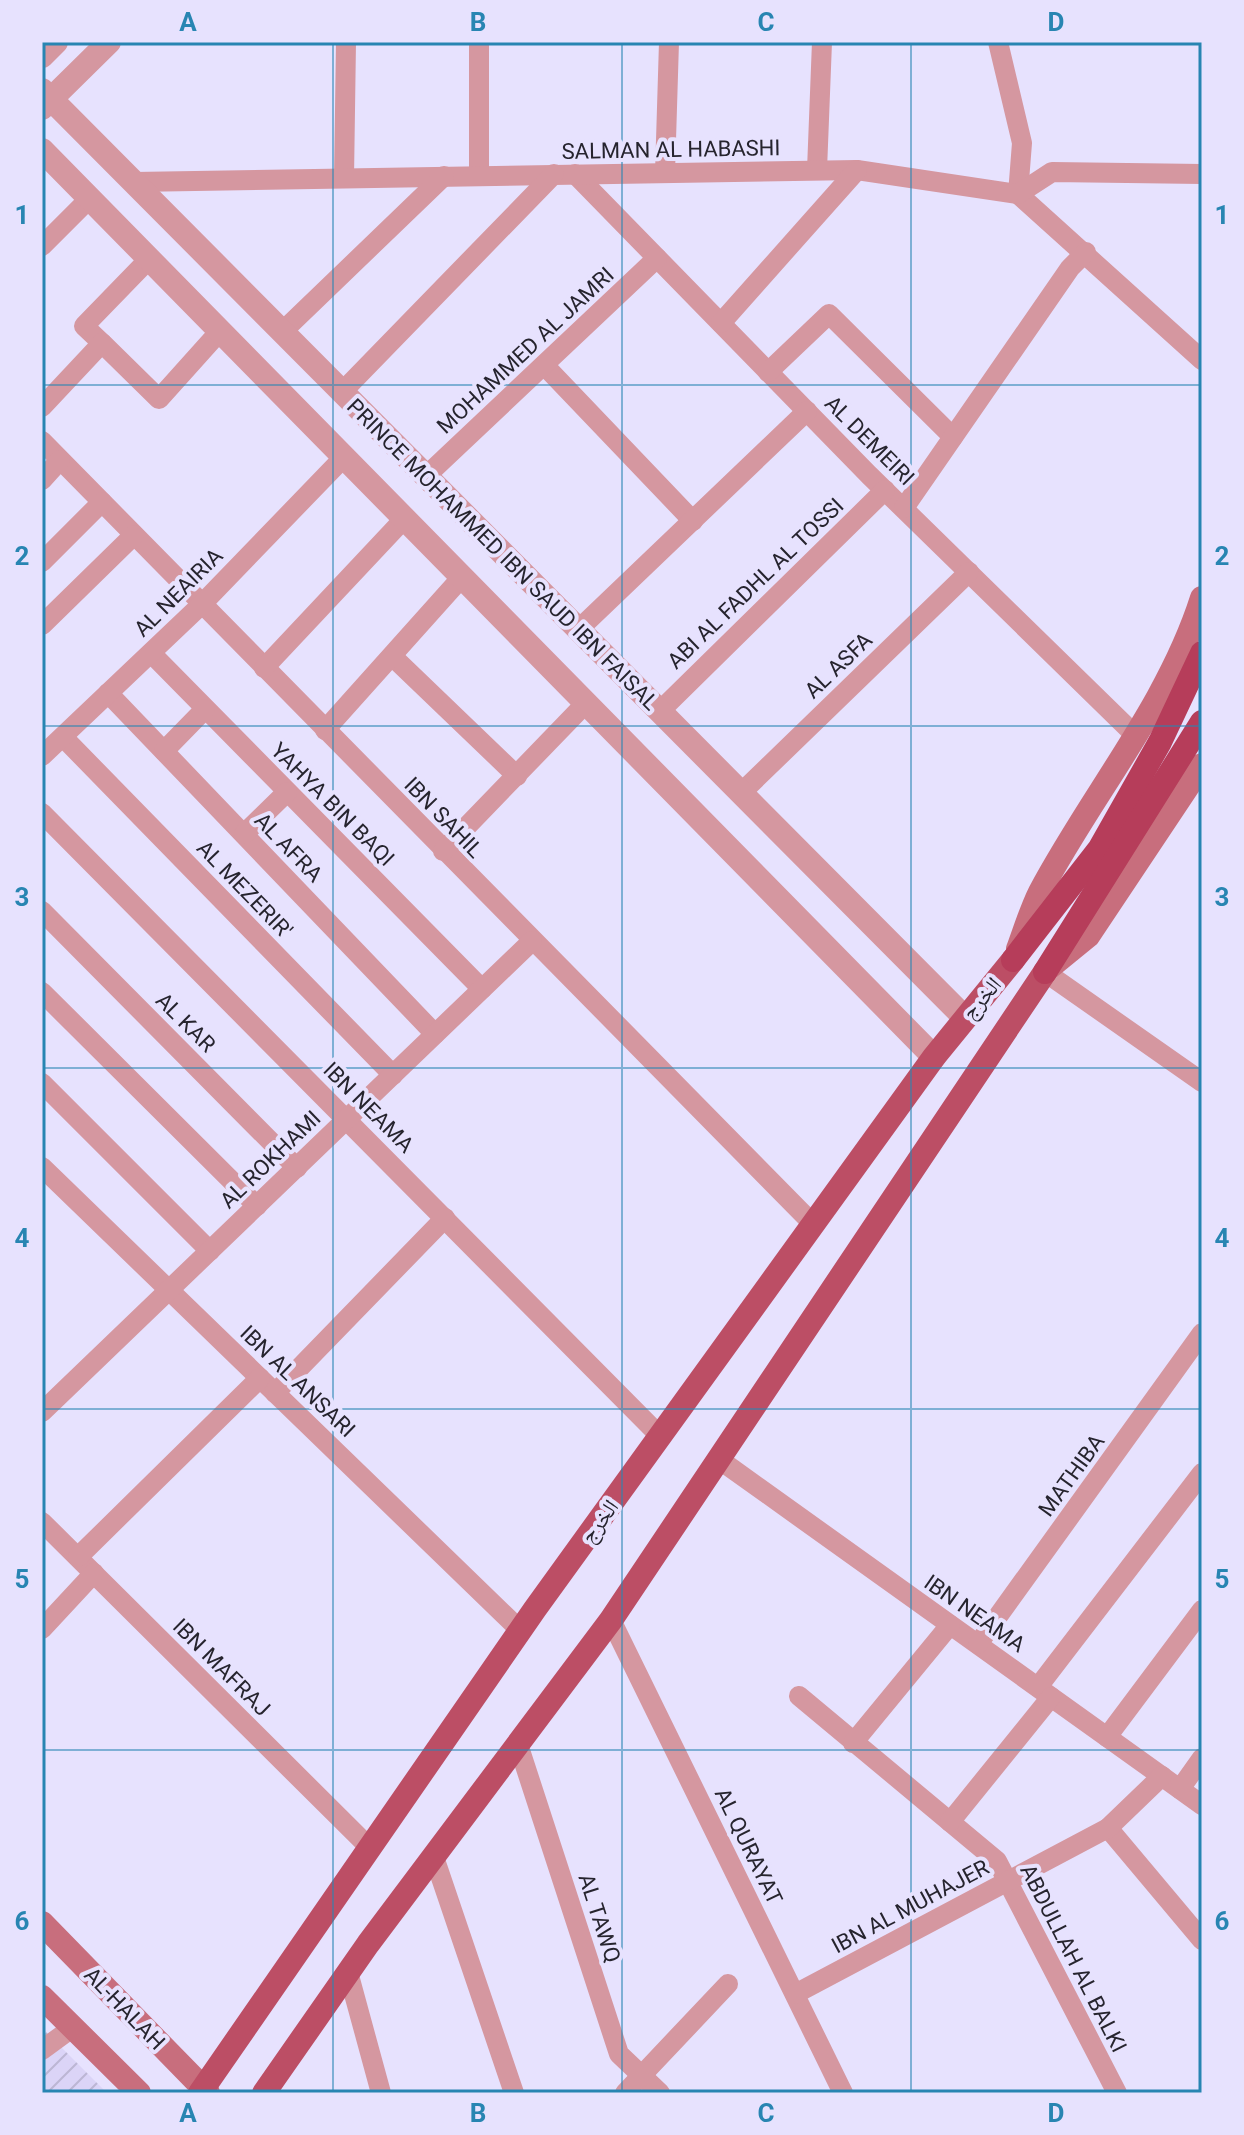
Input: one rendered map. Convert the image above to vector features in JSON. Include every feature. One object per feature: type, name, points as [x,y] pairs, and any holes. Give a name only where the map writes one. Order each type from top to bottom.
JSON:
[{"type":"highway","points":[[1045,972],[1108,854],[1202,653]]},
{"type":"highway","points":[[1013,960],[1108,854],[1202,722]]},
{"type":"main road","points":[[1013,960],[1040,893],[1135,735],[1193,627],[1202,598]]},
{"type":"main road","points":[[264,2093],[348,1972],[611,1620],[1045,972],[1088,936],[1202,765]]},
{"type":"main road","name":"الخرج","points":[[203,2092],[520,1630],[934,1057],[1013,960]]},
{"type":"main road","name":"AL-HALAH","points":[[42,1923],[203,2092]]},
{"type":"main road","points":[[42,1997],[139,2093]]},
{"type":"street","points":[[42,56],[56,42]]},
{"type":"street","points":[[45,99],[109,42]]},
{"type":"street","points":[[344,178],[346,42]]},
{"type":"street","points":[[479,42],[479,176]]},
{"type":"street","points":[[665,173],[669,42]]},
{"type":"street","points":[[817,170],[822,42]]},
{"type":"street","points":[[998,42],[1022,143],[1018,194]]},
{"type":"street","name":"PRINCE MOHAMMED IBN SAUD IBN FAISAL","points":[[45,99],[134,182],[964,1017]]},
{"type":"street","name":"PRINCE MOHAMMED IBN SAUD IBN FAISAL","points":[[42,150],[934,1057]]},
{"type":"street","points":[[721,323],[857,170]]},
{"type":"street","name":"SALMAN AL HABASHI","points":[[134,182],[857,170],[1018,194]]},
{"type":"street","points":[[1018,194],[1052,172],[1202,174]]},
{"type":"street","points":[[342,392],[554,174]]},
{"type":"street","name":"AL DEMEIRI","points":[[575,174],[885,490],[1135,735]]},
{"type":"street","points":[[282,332],[444,176]]},
{"type":"street","points":[[1018,194],[1086,252],[1202,360]]},
{"type":"street","points":[[42,246],[90,198]]},
{"type":"street","points":[[904,508],[1070,268],[1086,252]]},
{"type":"street","name":"MOHAMMED AL JAMRI","points":[[426,476],[657,258]]},
{"type":"street","points":[[149,259],[84,326],[159,399],[220,331]]},
{"type":"street","points":[[768,372],[829,314],[953,437]]},
{"type":"street","points":[[42,407],[102,343]]},
{"type":"street","points":[[544,365],[693,521]]},
{"type":"street","points":[[578,630],[807,411]]},
{"type":"street","name":"IBN SAHIL","points":[[42,441],[814,1225]]},
{"type":"street","name":"AL NEAIRIA","points":[[42,756],[202,604],[344,457]]},
{"type":"street","points":[[42,480],[60,460]]},
{"type":"street","name":"ABI AL FADHL AL TOSSI","points":[[660,711],[885,490]]},
{"type":"street","points":[[42,562],[102,502]]},
{"type":"street","points":[[264,668],[404,519]]},
{"type":"street","points":[[42,625],[134,535]]},
{"type":"street","name":"AL ASFA","points":[[741,793],[969,572]]},
{"type":"street","points":[[325,730],[462,577]]},
{"type":"street","name":"YAHYA BIN BAQI","points":[[151,653],[482,989]]},
{"type":"street","points":[[392,656],[517,776]]},
{"type":"street","name":"AL AFRA","points":[[108,693],[435,1034]]},
{"type":"street","points":[[443,851],[586,703]]},
{"type":"street","points":[[164,751],[205,709]]},
{"type":"street","name":"AL MEZERIR'","points":[[63,737],[393,1075]]},
{"type":"street","points":[[244,834],[287,792]]},
{"type":"street","name":"IBN NEAMA","points":[[42,813],[660,1436]]},
{"type":"street","name":"AL KAR","points":[[42,911],[297,1168]]},
{"type":"street","name":"AL ROKHAMI","points":[[42,1412],[532,941]]},
{"type":"street","points":[[1045,972],[1202,1082]]},
{"type":"street","points":[[42,992],[257,1206]]},
{"type":"street","points":[[42,1083],[210,1251]]},
{"type":"street","name":"IBN AL ANSARI","points":[[42,1167],[520,1630]]},
{"type":"street","points":[[275,1393],[445,1218]]},
{"type":"street","name":"MATHIBA","points":[[978,1644],[1202,1333]]},
{"type":"street","points":[[78,1557],[260,1378]]},
{"type":"street","name":"IBN NEAMA","points":[[720,1460],[1202,1805]]},
{"type":"street","points":[[950,1822],[1202,1473]]},
{"type":"street","name":"IBN MAFRAJ","points":[[42,1522],[369,1847]]},
{"type":"street","points":[[42,1629],[94,1573]]},
{"type":"street","points":[[1107,1737],[1202,1610]]},
{"type":"street","name":"AL QURAYAT","points":[[611,1620],[843,2093]]},
{"type":"street","points":[[853,1743],[950,1625]]},
{"type":"street","name":"ABDULLAH AL BALKI","points":[[799,1696],[997,1861],[1117,2093]]},
{"type":"street","name":"AL TAWQ","points":[[518,1744],[619,2054],[660,2093]]},
{"type":"street","points":[[1180,1789],[1202,1758]]},
{"type":"street","name":"IBN AL MUHAJER","points":[[795,1994],[1108,1828],[1162,1776]]},
{"type":"street","points":[[1108,1828],[1202,1940]]},
{"type":"street","points":[[434,1857],[514,2093]]},
{"type":"street","points":[[348,1972],[381,2093]]},
{"type":"street","points":[[625,2093],[728,1984]]},
{"type":"street","points":[[42,2050],[72,2028]]},
{"type":"shaded area","points":[[42,2028],[107,2093],[42,2093]]}]
